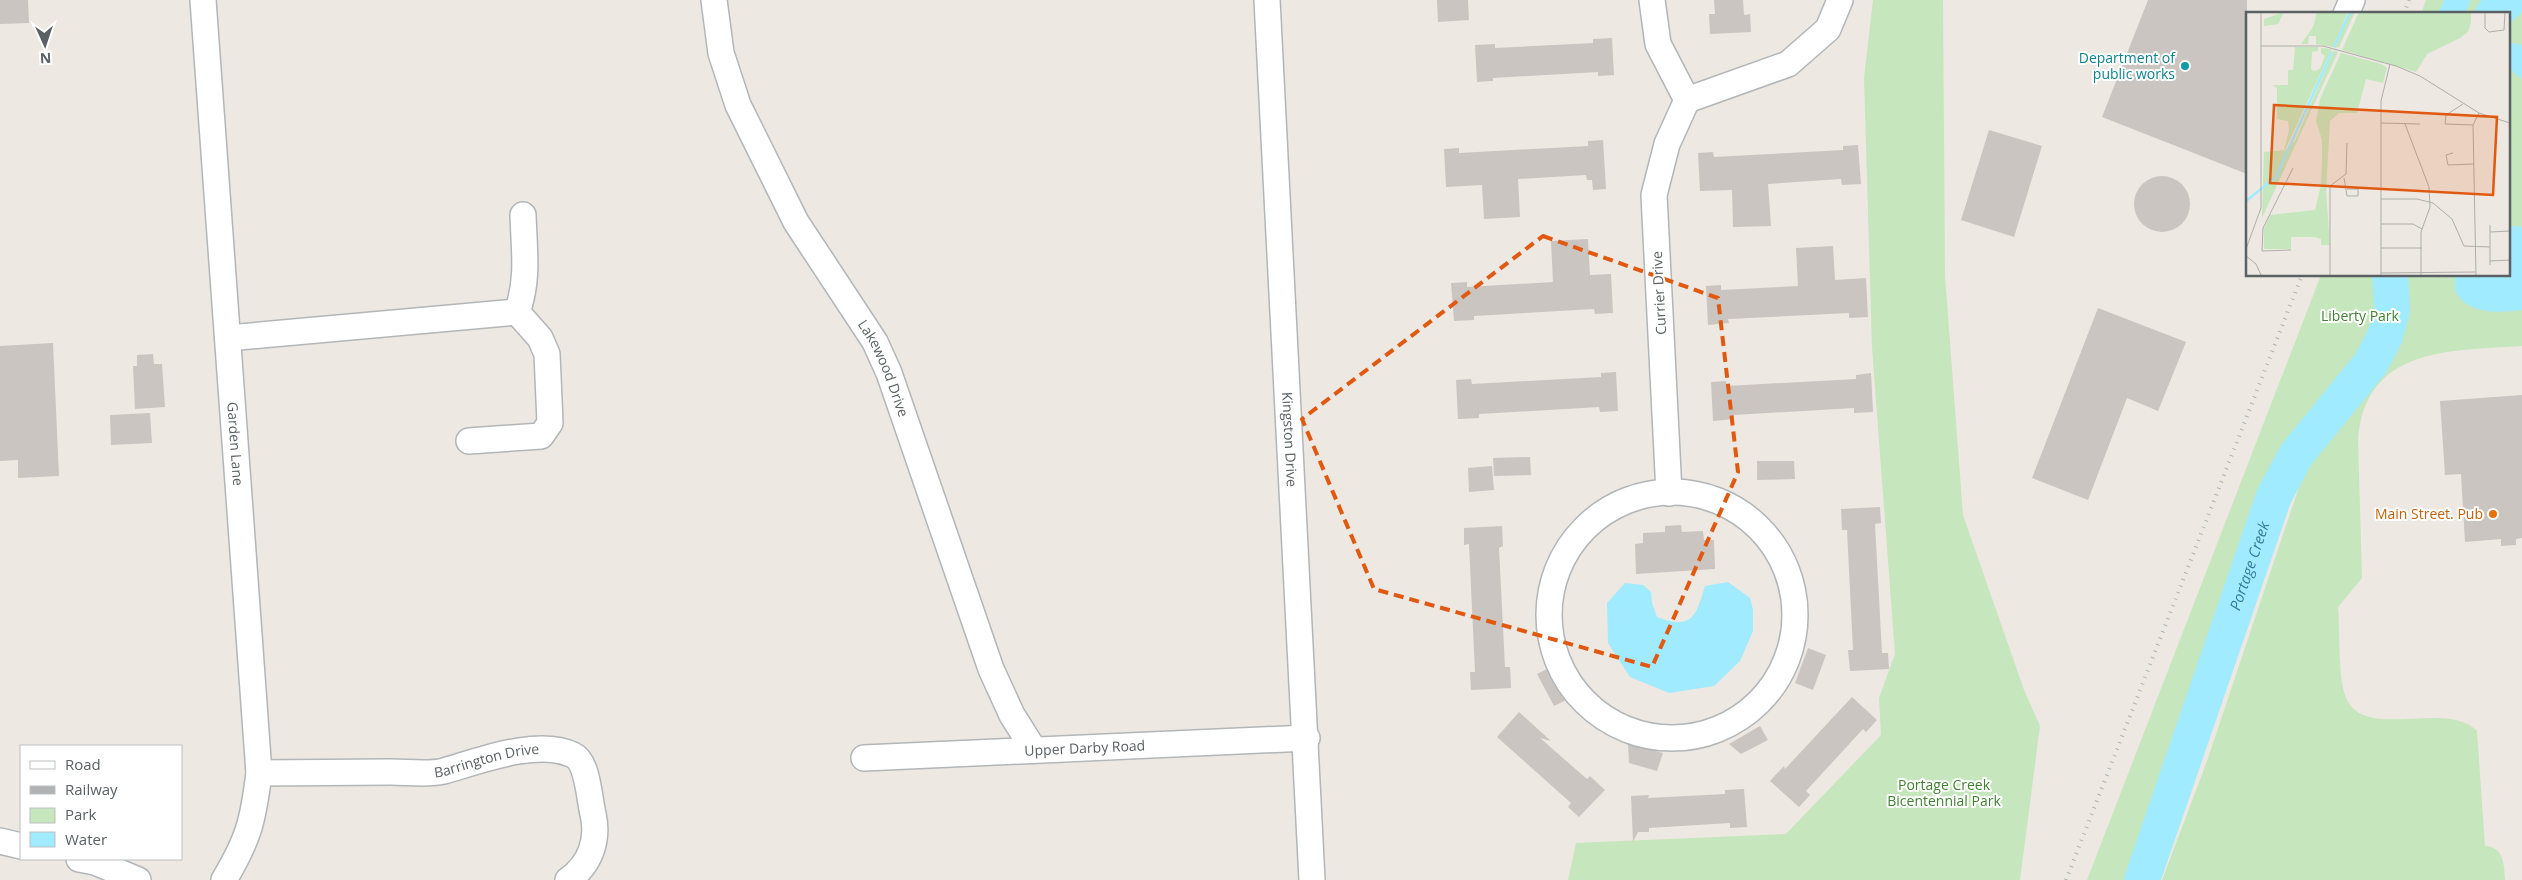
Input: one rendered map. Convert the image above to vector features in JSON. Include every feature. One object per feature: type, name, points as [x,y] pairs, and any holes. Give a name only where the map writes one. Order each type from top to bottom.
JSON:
[{"type":"street","name":"Garden Lane","points":[[204,0],[258,773],[250,830],[241,851],[224,880]]},
{"type":"street","name":"Lakewood Drive","points":[[714,0],[722,53],[738,105],[796,222],[878,350],[889,373],[991,669],[1012,714],[1034,750]]},
{"type":"street","name":"Kingston Drive","points":[[1267,0],[1307,738],[1312,880]]},
{"type":"street","points":[[1652,0],[1658,44],[1687,100],[1788,64],[1828,29],[1840,0]]},
{"type":"street","points":[[2347,12],[2352,0]]},
{"type":"street","name":"Currier Drive","points":[[1669,493],[1654,195],[1667,144],[1687,100]]},
{"type":"street","points":[[517,312],[523,296],[526,277],[523,215]]},
{"type":"street","points":[[228,338],[517,312]]},
{"type":"street","points":[[469,441],[541,436],[550,424],[547,354],[540,338],[517,312]]},
{"type":"street","points":[[1680,492],[1719,501],[1754,522],[1779,553],[1794,591],[1795,632],[1783,671],[1759,704],[1725,727],[1686,738],[1644,736],[1607,720],[1576,693],[1556,658],[1548,617],[1554,577],[1573,541],[1602,513],[1639,496],[1669,493],[1680,492]]},
{"type":"street","name":"Upper Darby Road","points":[[864,758],[1307,738]]},
{"type":"street","name":"Barrington Drive","points":[[258,773],[442,772],[490,756],[529,751],[560,750],[575,756],[583,763],[595,825],[593,849],[577,874],[568,880]]},
{"type":"street","points":[[0,841],[20,846]]},
{"type":"street","points":[[84,860],[95,862],[138,880]]},
{"type":"highlighted area","points":[[1543,236],[1718,298],[1738,472],[1652,667],[1374,589],[1302,419]]},
{"type":"green space","name":"Portage Creek Bicentennial Park","points":[[1873,0],[1943,0],[1945,276],[1963,515],[2024,690],[2040,726],[2020,880],[1568,880],[1576,843],[1786,834],[1881,735],[1879,698],[1895,654],[1872,347],[1864,78]]},
{"type":"green space","name":"Liberty Park","points":[[2426,0],[2522,0],[2522,346],[2441,353],[2416,360],[2395,370],[2377,386],[2364,409],[2358,439],[2362,578],[2338,607],[2341,676],[2345,695],[2354,709],[2368,717],[2386,719],[2446,718],[2463,722],[2477,731],[2485,846],[2496,849],[2502,857],[2505,880],[2162,880],[2206,764],[2303,475],[2343,408],[2387,355],[2362,356],[2309,419],[2284,455],[2251,527],[2176,755],[2132,880],[2087,880],[2321,276],[2510,276],[2510,12],[2422,12]]},
{"type":"water","points":[[2444,0],[2471,0],[2466,12],[2439,12]]},
{"type":"water","points":[[2510,42],[2522,45],[2522,78],[2517,76],[2511,68]]},
{"type":"water","points":[[2510,227],[2522,227],[2522,310],[2494,312],[2484,311],[2468,305],[2455,291],[2455,276],[2510,276]]},
{"type":"water","points":[[1728,582],[1750,598],[1753,610],[1753,631],[1740,661],[1714,686],[1669,693],[1630,677],[1608,643],[1607,603],[1625,583],[1643,585],[1651,592],[1652,603],[1657,617],[1678,622],[1691,618],[1699,605],[1705,586]]},
{"type":"building","points":[[0,0],[28,0],[29,23],[0,24]]},
{"type":"building","points":[[1437,0],[1468,0],[1469,20],[1438,22]]},
{"type":"building","points":[[1714,0],[1743,0],[1744,15],[1750,14],[1751,32],[1710,34],[1709,14],[1715,14]]},
{"type":"building","name":"Department of public works","points":[[2148,0],[2247,0],[2246,174],[2102,117]]},
{"type":"building","points":[[1612,38],[1614,75],[1598,76],[1598,72],[1493,78],[1493,81],[1477,82],[1475,45],[1495,44],[1495,48],[1593,43],[1593,39]]},
{"type":"building","points":[[1989,130],[2042,146],[2014,237],[1961,220]]},
{"type":"building","points":[[1603,140],[1606,189],[1593,190],[1592,180],[1587,180],[1586,175],[1518,179],[1520,217],[1484,219],[1482,185],[1446,187],[1444,149],[1459,148],[1459,153],[1588,146],[1588,141]]},
{"type":"building","points":[[1858,145],[1861,184],[1842,185],[1841,179],[1768,184],[1771,226],[1733,227],[1732,190],[1700,191],[1698,153],[1713,152],[1714,157],[1843,150],[1843,146]]},
{"type":"building","points":[[2162,176],[2173,178],[2182,184],[2188,193],[2190,204],[2188,215],[2182,224],[2173,230],[2162,232],[2151,230],[2142,224],[2136,215],[2134,204],[2136,193],[2142,184],[2151,178]]},
{"type":"building","points":[[1588,239],[1590,275],[1611,274],[1613,313],[1595,314],[1594,309],[1474,316],[1474,320],[1454,321],[1451,283],[1467,282],[1467,287],[1553,282],[1551,241]]},
{"type":"building","points":[[1833,246],[1835,280],[1866,278],[1868,317],[1849,318],[1849,313],[1728,319],[1729,323],[1708,325],[1706,286],[1721,285],[1721,290],[1798,286],[1796,248]]},
{"type":"building","points":[[2098,308],[2186,342],[2158,411],[2127,398],[2088,500],[2032,478]]},
{"type":"building","points":[[53,343],[59,476],[18,478],[18,460],[0,461],[0,346]]},
{"type":"building","points":[[153,354],[154,364],[162,364],[165,407],[135,409],[133,366],[137,366],[137,355]]},
{"type":"building","points":[[1616,372],[1618,411],[1600,412],[1599,407],[1479,414],[1479,418],[1458,419],[1456,380],[1471,379],[1472,384],[1601,377],[1601,373]]},
{"type":"building","points":[[1871,373],[1873,412],[1854,413],[1854,408],[1734,415],[1734,419],[1713,421],[1711,382],[1726,381],[1727,386],[1856,379],[1856,375]]},
{"type":"building","points":[[2522,395],[2522,538],[2516,539],[2516,545],[2501,546],[2501,539],[2465,542],[2461,474],[2445,475],[2440,401]]},
{"type":"building","points":[[150,413],[152,443],[111,445],[110,415]]},
{"type":"building","points":[[1530,457],[1531,475],[1494,476],[1493,458]]},
{"type":"building","points":[[1757,461],[1794,461],[1795,479],[1757,480]]},
{"type":"building","points":[[1492,466],[1494,490],[1469,492],[1468,468]]},
{"type":"building","points":[[1880,507],[1881,523],[1875,524],[1882,653],[1888,653],[1889,669],[1850,671],[1848,650],[1853,650],[1847,530],[1842,530],[1841,509]]},
{"type":"building","points":[[1681,525],[1682,532],[1703,531],[1704,540],[1714,540],[1715,569],[1636,574],[1635,544],[1643,543],[1643,533],[1665,532],[1665,526]]},
{"type":"building","points":[[1502,526],[1503,546],[1499,548],[1505,667],[1510,667],[1511,688],[1471,690],[1470,672],[1475,672],[1469,544],[1464,545],[1464,528]]},
{"type":"building","points":[[1808,648],[1826,655],[1813,690],[1795,683]]},
{"type":"building","points":[[1553,666],[1570,698],[1554,706],[1537,674]]},
{"type":"building","points":[[1852,697],[1877,720],[1866,732],[1863,729],[1806,791],[1810,795],[1799,807],[1770,781],[1784,766],[1785,769]]},
{"type":"building","points":[[1519,712],[1551,741],[1540,738],[1587,779],[1590,776],[1605,790],[1579,817],[1568,807],[1571,803],[1497,737]]},
{"type":"building","points":[[1760,726],[1768,740],[1741,754],[1729,744]]},
{"type":"building","points":[[1628,744],[1663,753],[1657,771],[1629,763]]},
{"type":"building","points":[[1744,789],[1747,827],[1730,828],[1730,823],[1649,828],[1649,832],[1638,832],[1633,842],[1631,796],[1649,795],[1648,798],[1725,794],[1725,790]]},
{"type":"waterway","name":"Portage Creek","points":[[2495,12],[2509,0]]},
{"type":"waterway","name":"Portage Creek","points":[[2142,880],[2274,496],[2296,455],[2371,363],[2385,336],[2392,310],[2390,276]]},
{"type":"railway","points":[[2405,12],[2409,0]]},
{"type":"railway","points":[[2066,880],[2302,276]]},
{"type":"place","name":"Department of public works","points":[[2185,66]]},
{"type":"place","name":"Main Street. Pub","points":[[2493,514]]}]
